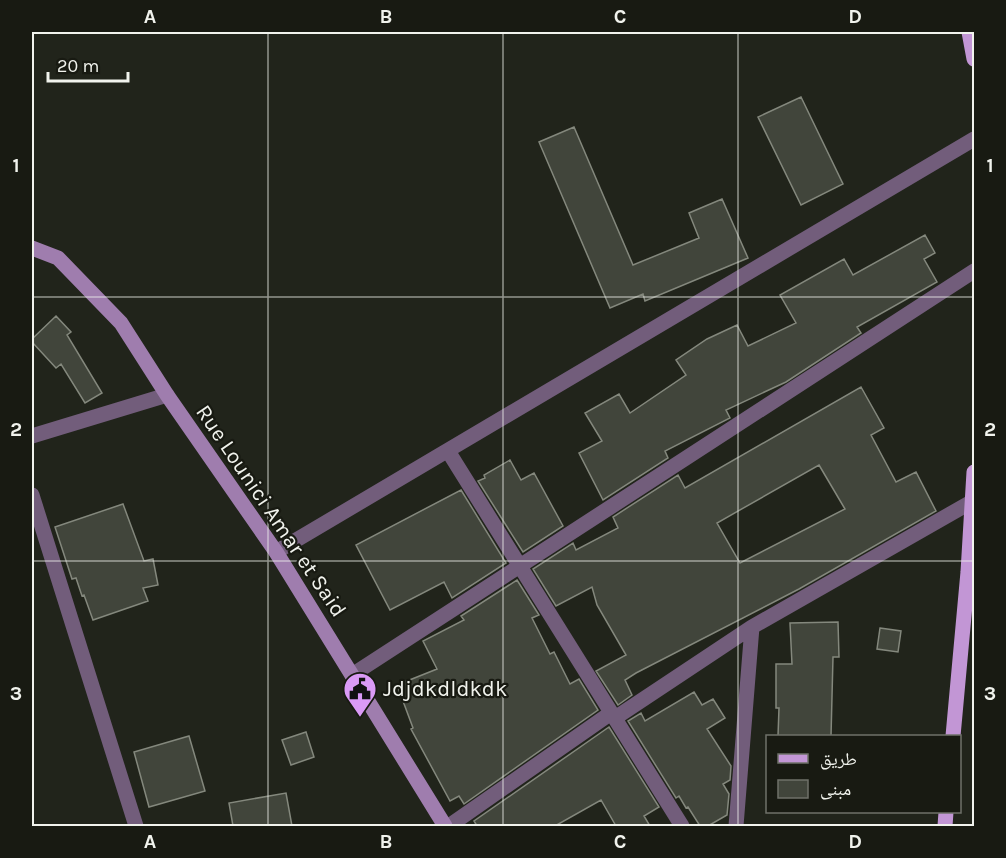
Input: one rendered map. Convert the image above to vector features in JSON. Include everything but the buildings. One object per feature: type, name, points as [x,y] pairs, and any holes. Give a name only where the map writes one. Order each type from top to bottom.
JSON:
[{"type":"main road","points":[[969,32],[975,59]]},
{"type":"main road","name":"Rue Lounici Amar et Said","points":[[32,248],[58,258],[121,323],[167,395],[276,552],[445,826]]},
{"type":"main road","points":[[953,735],[971,572],[975,472]]},
{"type":"street","points":[[276,552],[975,139]]},
{"type":"street","points":[[352,675],[975,271]]},
{"type":"street","points":[[32,436],[167,395]]},
{"type":"street","points":[[448,451],[682,826]]},
{"type":"street","points":[[32,495],[136,826]]},
{"type":"street","points":[[449,826],[613,716],[752,627],[973,501]]},
{"type":"street","points":[[736,826],[752,627]]},
{"type":"place","name":"Jdjdkdldkdk","points":[[360,718]]}]
